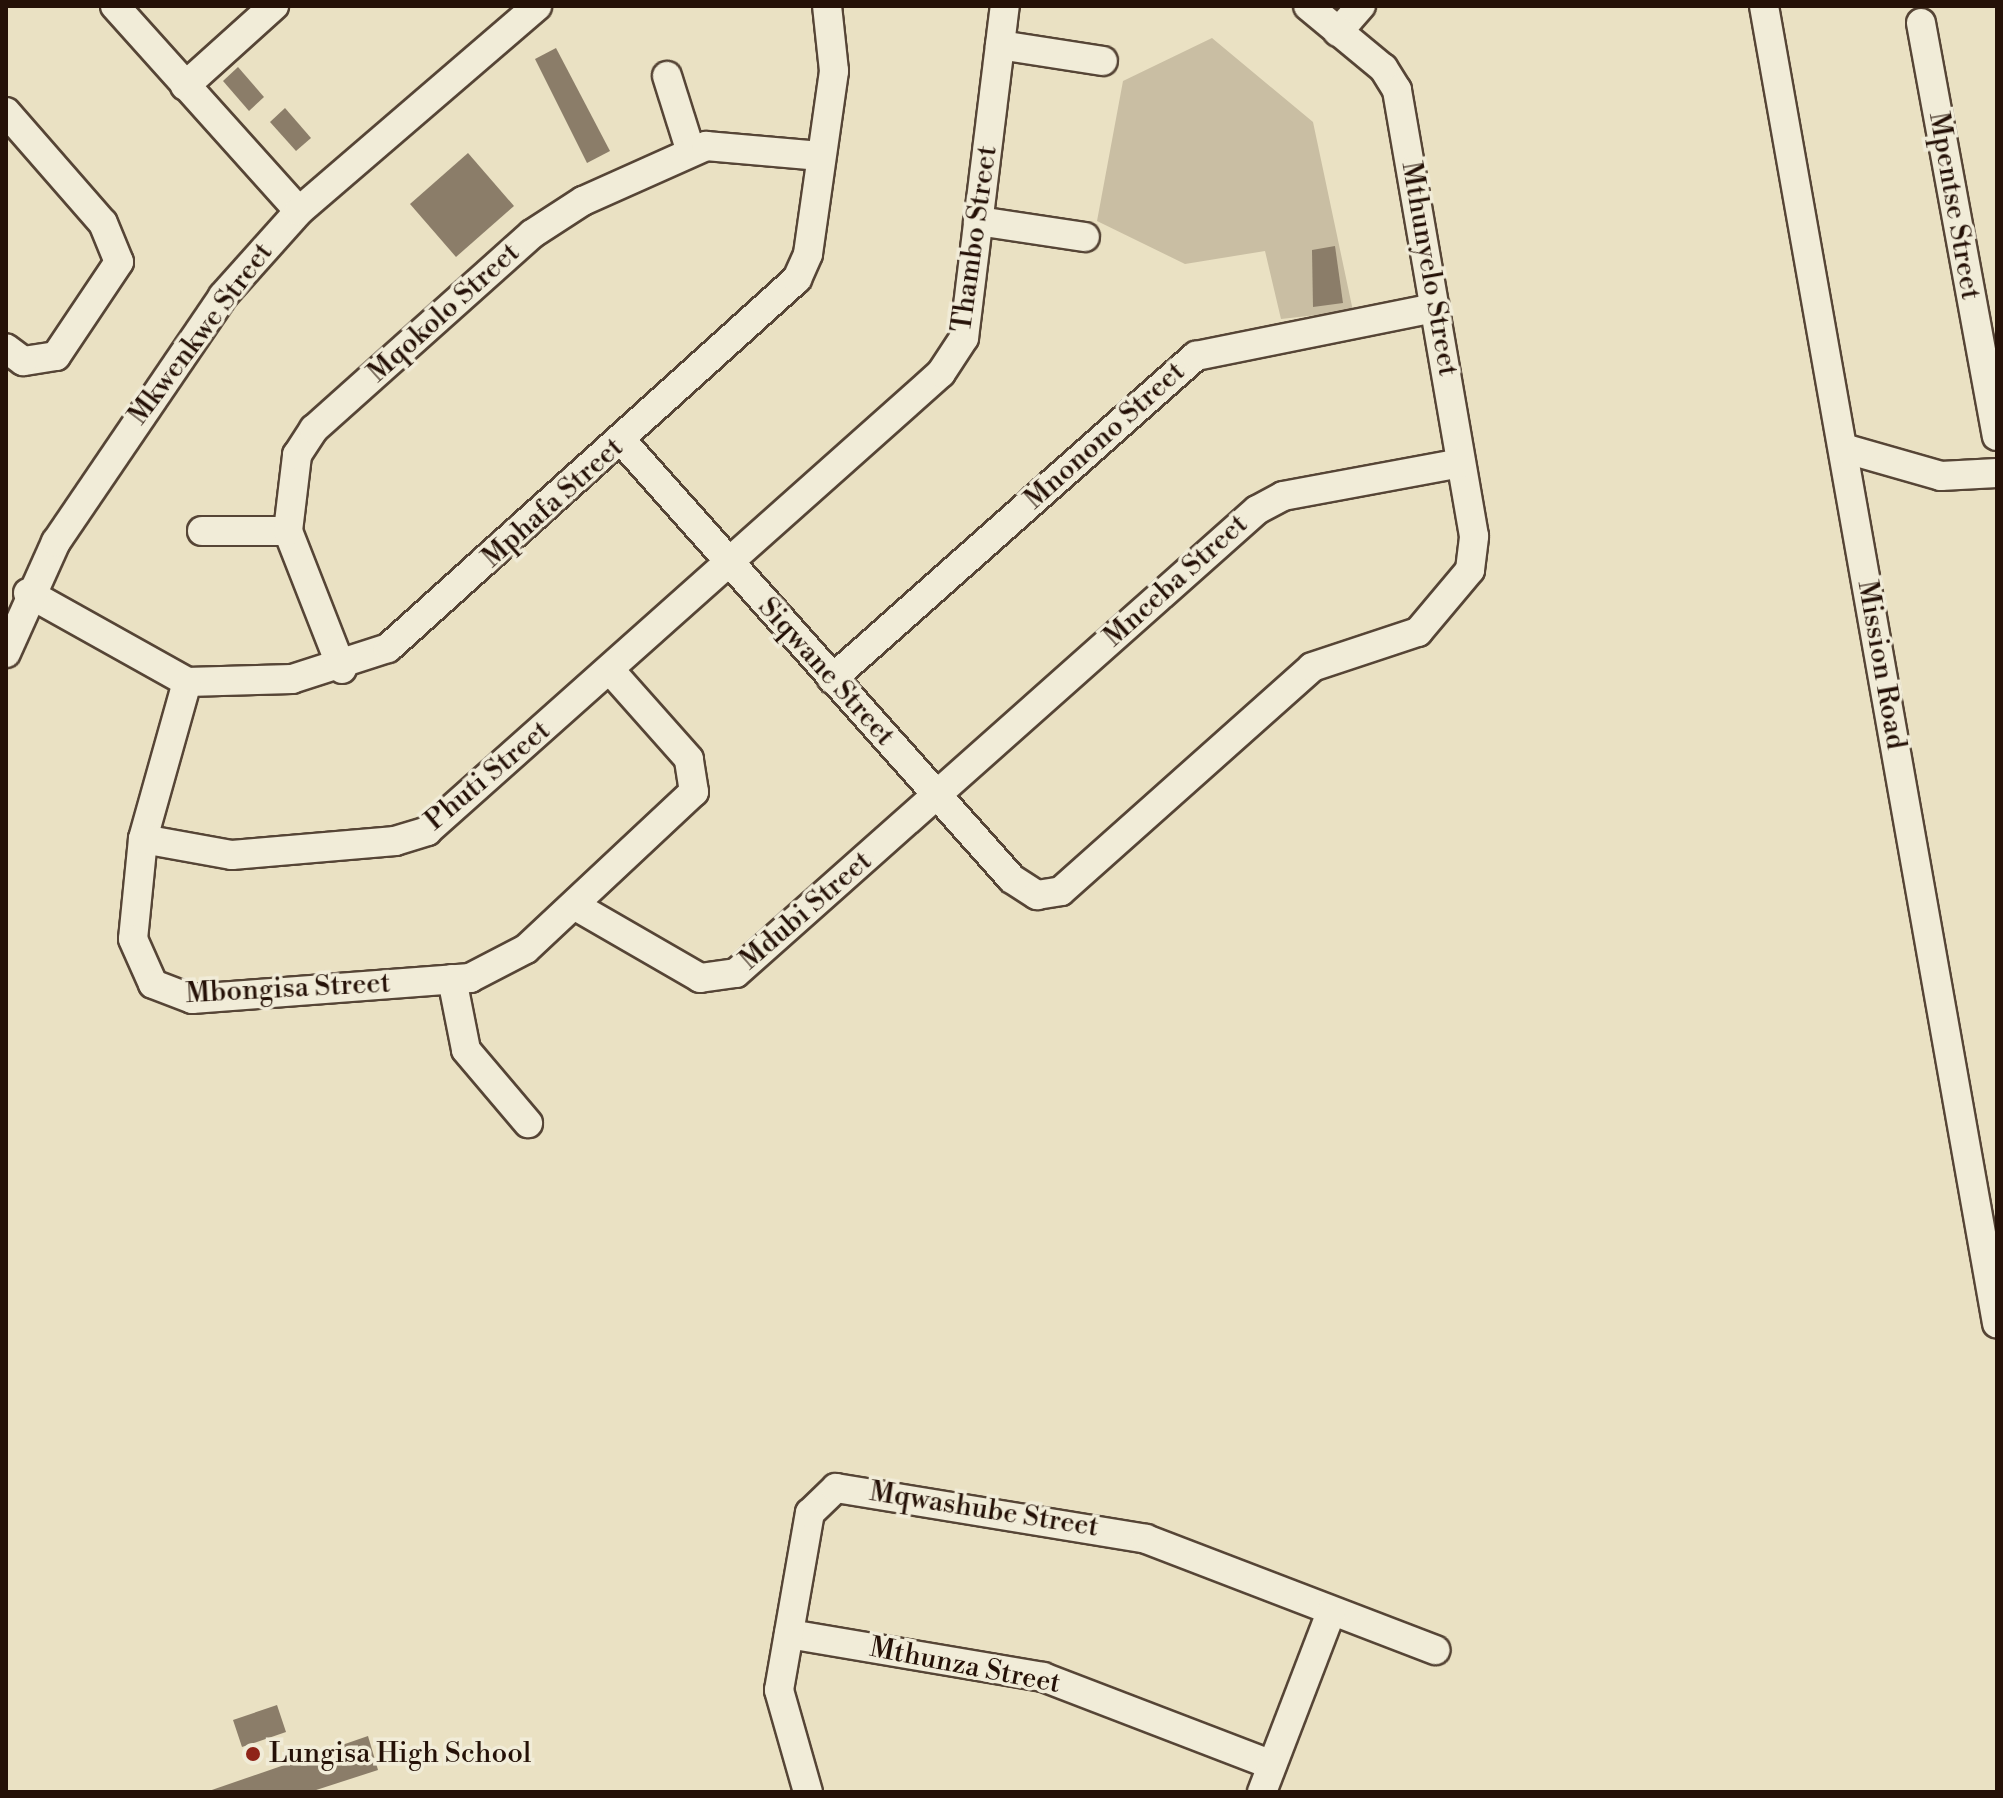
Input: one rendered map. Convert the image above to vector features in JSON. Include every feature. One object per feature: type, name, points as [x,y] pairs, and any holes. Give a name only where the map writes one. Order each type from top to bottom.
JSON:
[{"type":"street","points":[[115,6],[299,211]]},
{"type":"street","points":[[185,86],[274,6]]},
{"type":"street","name":"Mkwenkwe Street","points":[[6,653],[28,593],[176,359],[299,211],[537,6]]},
{"type":"street","name":"Thambo Street","points":[[728,563],[952,362],[964,338],[1005,6]]},
{"type":"street","name":"Mthunyelo Street","points":[[1037,895],[1070,885],[1323,660],[1418,632],[1470,570],[1474,536],[1397,90],[1383,68],[1308,6]]},
{"type":"street","points":[[1338,32],[1361,6]]},
{"type":"street","name":"Mission Road","points":[[1764,6],[1997,1324]]},
{"type":"street","name":"Mphafa Street","points":[[28,593],[187,682],[262,684],[342,669],[408,633],[797,279],[808,254],[837,10]]},
{"type":"street","name":"Mpentse Street","points":[[1921,23],[1997,436]]},
{"type":"street","points":[[1000,45],[1103,61]]},
{"type":"street","points":[[667,76],[690,149]]},
{"type":"street","points":[[6,112],[103,223],[119,262],[56,356],[23,361],[6,348]]},
{"type":"street","name":"Mqokolo Street","points":[[342,669],[288,531],[297,455],[314,429],[547,222],[690,149],[721,145],[821,156]]},
{"type":"street","points":[[978,221],[1085,237]]},
{"type":"street","name":"Mnonono Street","points":[[832,679],[1196,356],[1435,308]]},
{"type":"street","name":"Siqwane Street","points":[[622,441],[1012,879],[1037,895]]},
{"type":"street","points":[[1843,448],[1941,476],[1997,473]]},
{"type":"street","name":"Mnceba Street","points":[[937,794],[1272,500],[1461,463]]},
{"type":"street","points":[[202,531],[288,531]]},
{"type":"street","name":"Phuti Street","points":[[143,839],[232,855],[411,837],[458,807],[728,563]]},
{"type":"street","name":"Mbongisa Street","points":[[187,682],[143,839],[133,939],[144,973],[163,992],[192,999],[452,979],[506,964],[579,908],[694,792],[689,759],[610,670]]},
{"type":"street","name":"Mdubi Street","points":[[579,908],[689,973],[725,978],[937,794]]},
{"type":"street","points":[[452,979],[466,1050],[528,1123]]},
{"type":"street","name":"Mqwashube Street","points":[[808,1792],[781,1710],[789,1634],[810,1513],[836,1488],[1125,1533],[1435,1650]]},
{"type":"street","points":[[1262,1792],[1331,1612]]},
{"type":"street","name":"Mthunza Street","points":[[789,1634],[1043,1677],[1272,1765]]},
{"type":"shaded area","points":[[1212,38],[1313,122],[1353,311],[1281,319],[1265,251],[1185,264],[1097,221],[1123,81]]},
{"type":"building","points":[[556,48],[610,151],[587,163],[535,59]]},
{"type":"building","points":[[238,67],[264,97],[249,111],[223,81]]},
{"type":"building","points":[[285,108],[311,138],[296,151],[270,122]]},
{"type":"building","points":[[468,153],[514,206],[456,257],[410,204]]},
{"type":"building","points":[[1335,246],[1343,303],[1313,307],[1312,250]]},
{"type":"building","points":[[277,1705],[286,1732],[242,1747],[233,1720]]},
{"type":"building","points":[[368,1736],[378,1770],[310,1792],[206,1792]]},
{"type":"place","name":"Lungisa High School","points":[[253,1754]]}]
